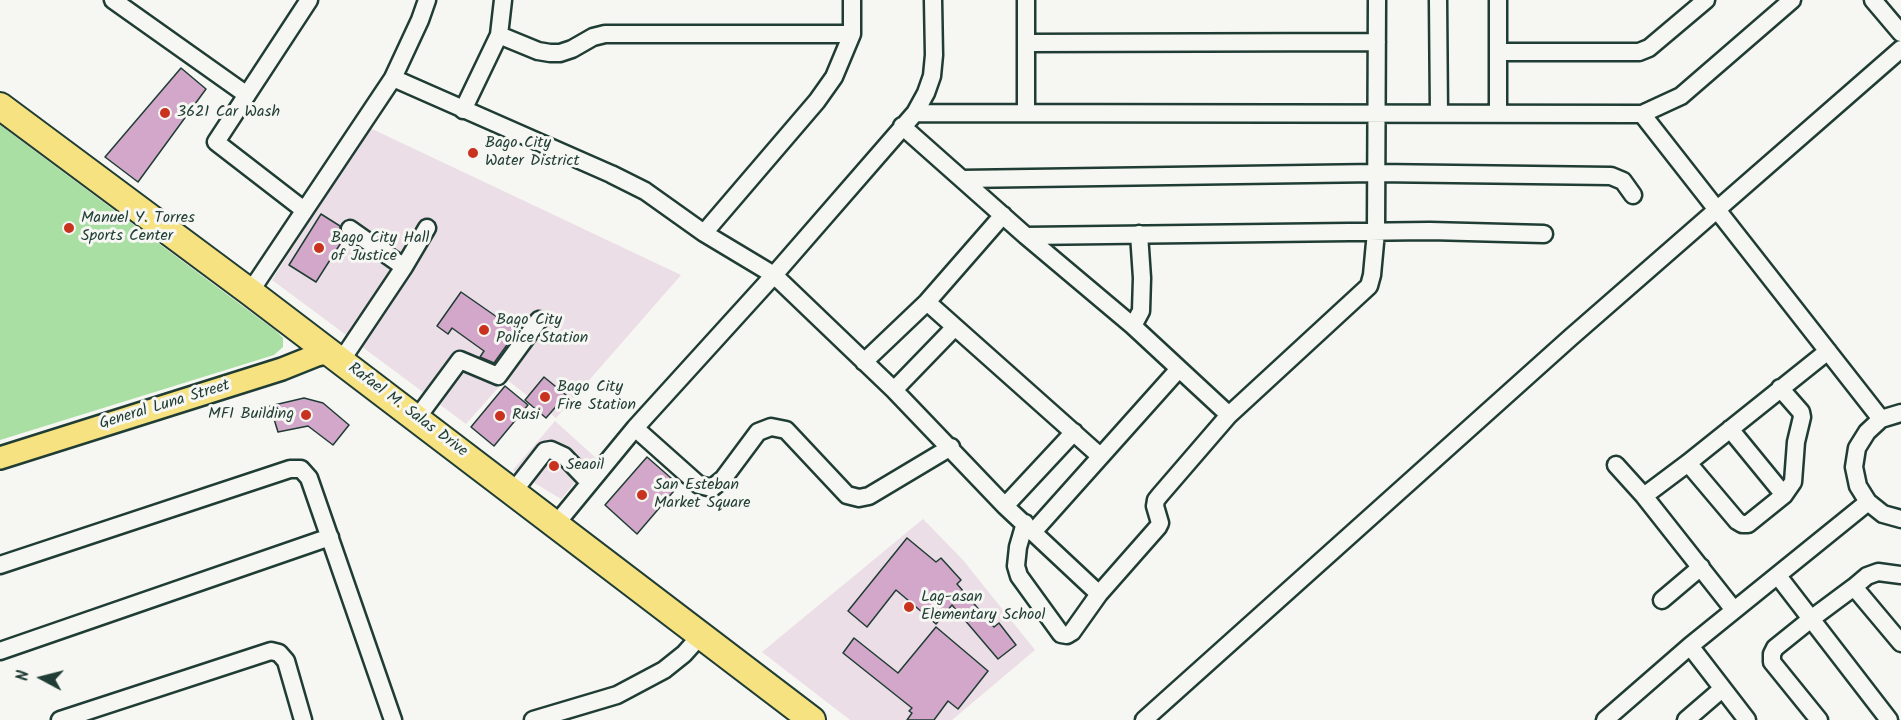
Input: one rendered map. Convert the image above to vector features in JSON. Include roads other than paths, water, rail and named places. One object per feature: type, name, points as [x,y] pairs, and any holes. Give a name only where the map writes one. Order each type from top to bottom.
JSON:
[{"type":"highway","name":"Rafael M. Salas Drive","points":[[0,106],[417,418],[556,524],[698,637],[812,720]]},
{"type":"main road","name":"General Luna Street","points":[[0,458],[271,373],[317,355],[335,356]]},
{"type":"street","points":[[113,0],[247,95]]},
{"type":"street","points":[[304,210],[216,142],[309,0]]},
{"type":"street","points":[[250,292],[393,78],[427,0]]},
{"type":"street","points":[[463,110],[499,35],[503,0]]},
{"type":"street","points":[[704,233],[834,77],[852,34],[852,0]]},
{"type":"street","points":[[556,524],[635,428],[774,275],[915,113],[932,76],[933,0]]},
{"type":"street","points":[[1026,0],[1026,113]]},
{"type":"street","points":[[1178,370],[1100,456],[1029,527],[1018,548],[1016,566],[1019,576],[1060,634],[1067,635],[1072,632],[1100,594],[1158,527],[1160,523],[1155,506],[1156,500],[1229,415],[1369,286],[1376,232],[1377,0]]},
{"type":"street","points":[[1438,0],[1439,113]]},
{"type":"street","points":[[1498,0],[1498,113]]},
{"type":"street","points":[[1498,52],[1639,51],[1655,43],[1706,0]]},
{"type":"street","points":[[915,113],[1642,114],[1681,96],[1792,0]]},
{"type":"street","points":[[1873,0],[1901,33]]},
{"type":"street","points":[[499,35],[538,51],[561,53],[593,37],[605,34],[852,34]]},
{"type":"street","points":[[1026,43],[1377,42]]},
{"type":"street","points":[[1144,720],[1570,338],[1901,49]]},
{"type":"street","points":[[393,78],[637,187],[704,233],[774,275],[894,390],[1005,506],[1100,594]]},
{"type":"street","points":[[1642,114],[1743,245],[1796,308],[1881,420]]},
{"type":"street","points":[[902,126],[1026,236],[1133,326],[1229,415]]},
{"type":"street","points":[[962,178],[1376,173],[1611,176],[1623,181],[1633,195]]},
{"type":"street","points":[[864,362],[927,302],[1003,215]]},
{"type":"street","points":[[335,356],[404,267],[427,228]]},
{"type":"street","points":[[350,229],[404,267]]},
{"type":"street","points":[[1026,236],[1376,232],[1544,234]]},
{"type":"street","points":[[1133,326],[1141,310],[1142,278],[1139,234]]},
{"type":"street","points":[[927,302],[1100,456]]},
{"type":"street","points":[[417,418],[460,360],[498,376],[539,320]]},
{"type":"street","points":[[894,390],[955,327]]},
{"type":"street","points":[[1644,496],[1688,464],[1828,351]]},
{"type":"street","points":[[1688,464],[1742,524],[1748,524],[1785,495],[1793,482],[1796,442],[1802,417],[1801,412],[1780,388]]},
{"type":"street","points":[[1901,413],[1881,420],[1867,432],[1857,448],[1854,467],[1858,486],[1868,502],[1883,514],[1901,519]]},
{"type":"street","points":[[635,428],[699,484],[712,488],[723,480],[758,432],[771,427],[786,430],[847,495],[859,498],[869,496],[951,447]]},
{"type":"street","points":[[1730,429],[1785,495]]},
{"type":"street","points":[[1005,506],[1074,432]]},
{"type":"street","points":[[513,492],[545,451],[551,450],[564,456],[590,482]]},
{"type":"street","points":[[1616,465],[1644,496],[1734,610]]},
{"type":"street","points":[[0,565],[290,469],[301,470],[309,478],[393,720]]},
{"type":"street","points":[[1605,720],[1690,646],[1868,502]]},
{"type":"street","points":[[0,651],[330,537]]},
{"type":"street","points":[[1662,600],[1701,567]]},
{"type":"street","points":[[1819,720],[1772,662],[1775,648],[1873,574],[1878,572],[1901,575]]},
{"type":"street","points":[[1778,576],[1889,720]]},
{"type":"street","points":[[1854,587],[1901,642]]},
{"type":"street","points":[[532,720],[617,695],[664,670],[684,654],[698,637]]},
{"type":"street","points":[[1690,646],[1747,720]]},
{"type":"street","points":[[60,720],[271,651],[279,652],[286,661],[303,720]]},
{"type":"street","points":[[1686,720],[1722,689]]},
{"type":"place","name":"3621 Car Wash","points":[[165,113]]},
{"type":"place","name":"Bago City Water District","points":[[473,153]]},
{"type":"place","name":"Manuel Y. Torres Sports Center","points":[[69,228]]},
{"type":"place","name":"Bago City Hall of Justice","points":[[319,248]]},
{"type":"place","name":"Bago City Police Station","points":[[484,330]]},
{"type":"place","name":"Bago City Fire Station","points":[[545,397]]},
{"type":"place","name":"MFI Building","points":[[306,415]]},
{"type":"place","name":"Rusi","points":[[500,416]]},
{"type":"place","name":"Seaoil","points":[[554,466]]},
{"type":"place","name":"San Esteban Market Square","points":[[642,495]]},
{"type":"place","name":"Lag-asan Elementary School","points":[[909,607]]}]
